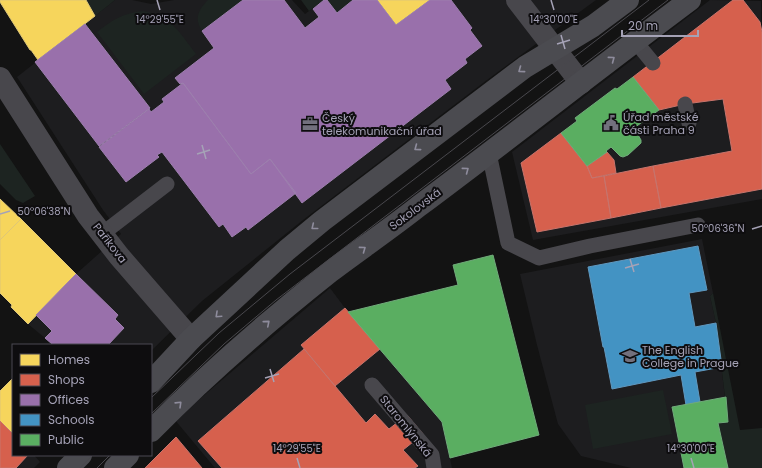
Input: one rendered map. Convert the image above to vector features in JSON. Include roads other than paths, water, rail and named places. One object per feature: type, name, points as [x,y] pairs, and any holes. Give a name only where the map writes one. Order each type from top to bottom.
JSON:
[{"type":"main road","points":[[152,381],[192,340],[303,236],[524,67],[593,26],[628,0]]},
{"type":"main road","name":"Sokolovská","points":[[152,430],[217,367],[273,318],[331,272],[690,0]]},
{"type":"main road","points":[[68,468],[80,456]]},
{"type":"main road","points":[[115,468],[127,456]]},
{"type":"street","points":[[517,0],[580,83]]},
{"type":"street","name":"Paříkova","points":[[0,78],[88,216],[192,340]]},
{"type":"lane","points":[[635,41],[652,63]]},
{"type":"lane","points":[[685,104],[689,123]]},
{"type":"lane","points":[[489,153],[508,243],[539,258],[590,246],[698,225]]},
{"type":"lane","points":[[102,234],[167,184]]},
{"type":"lane","name":"Staromlýnská","points":[[372,386],[432,455],[434,468]]},
{"type":"tram line","points":[[152,397],[219,333],[290,274],[649,0]]},
{"type":"tram line","points":[[152,413],[224,344],[276,300],[668,0]]},
{"type":"tram line","points":[[80,468],[92,456]]},
{"type":"tram line","points":[[97,468],[109,456]]},
{"type":"place","name":"Úřad městské části Praha 9","points":[[611,123]]},
{"type":"place","name":"Český telekomunikační úřad","points":[[310,124]]},
{"type":"place","name":"The English College in Prague","points":[[630,356]]}]
